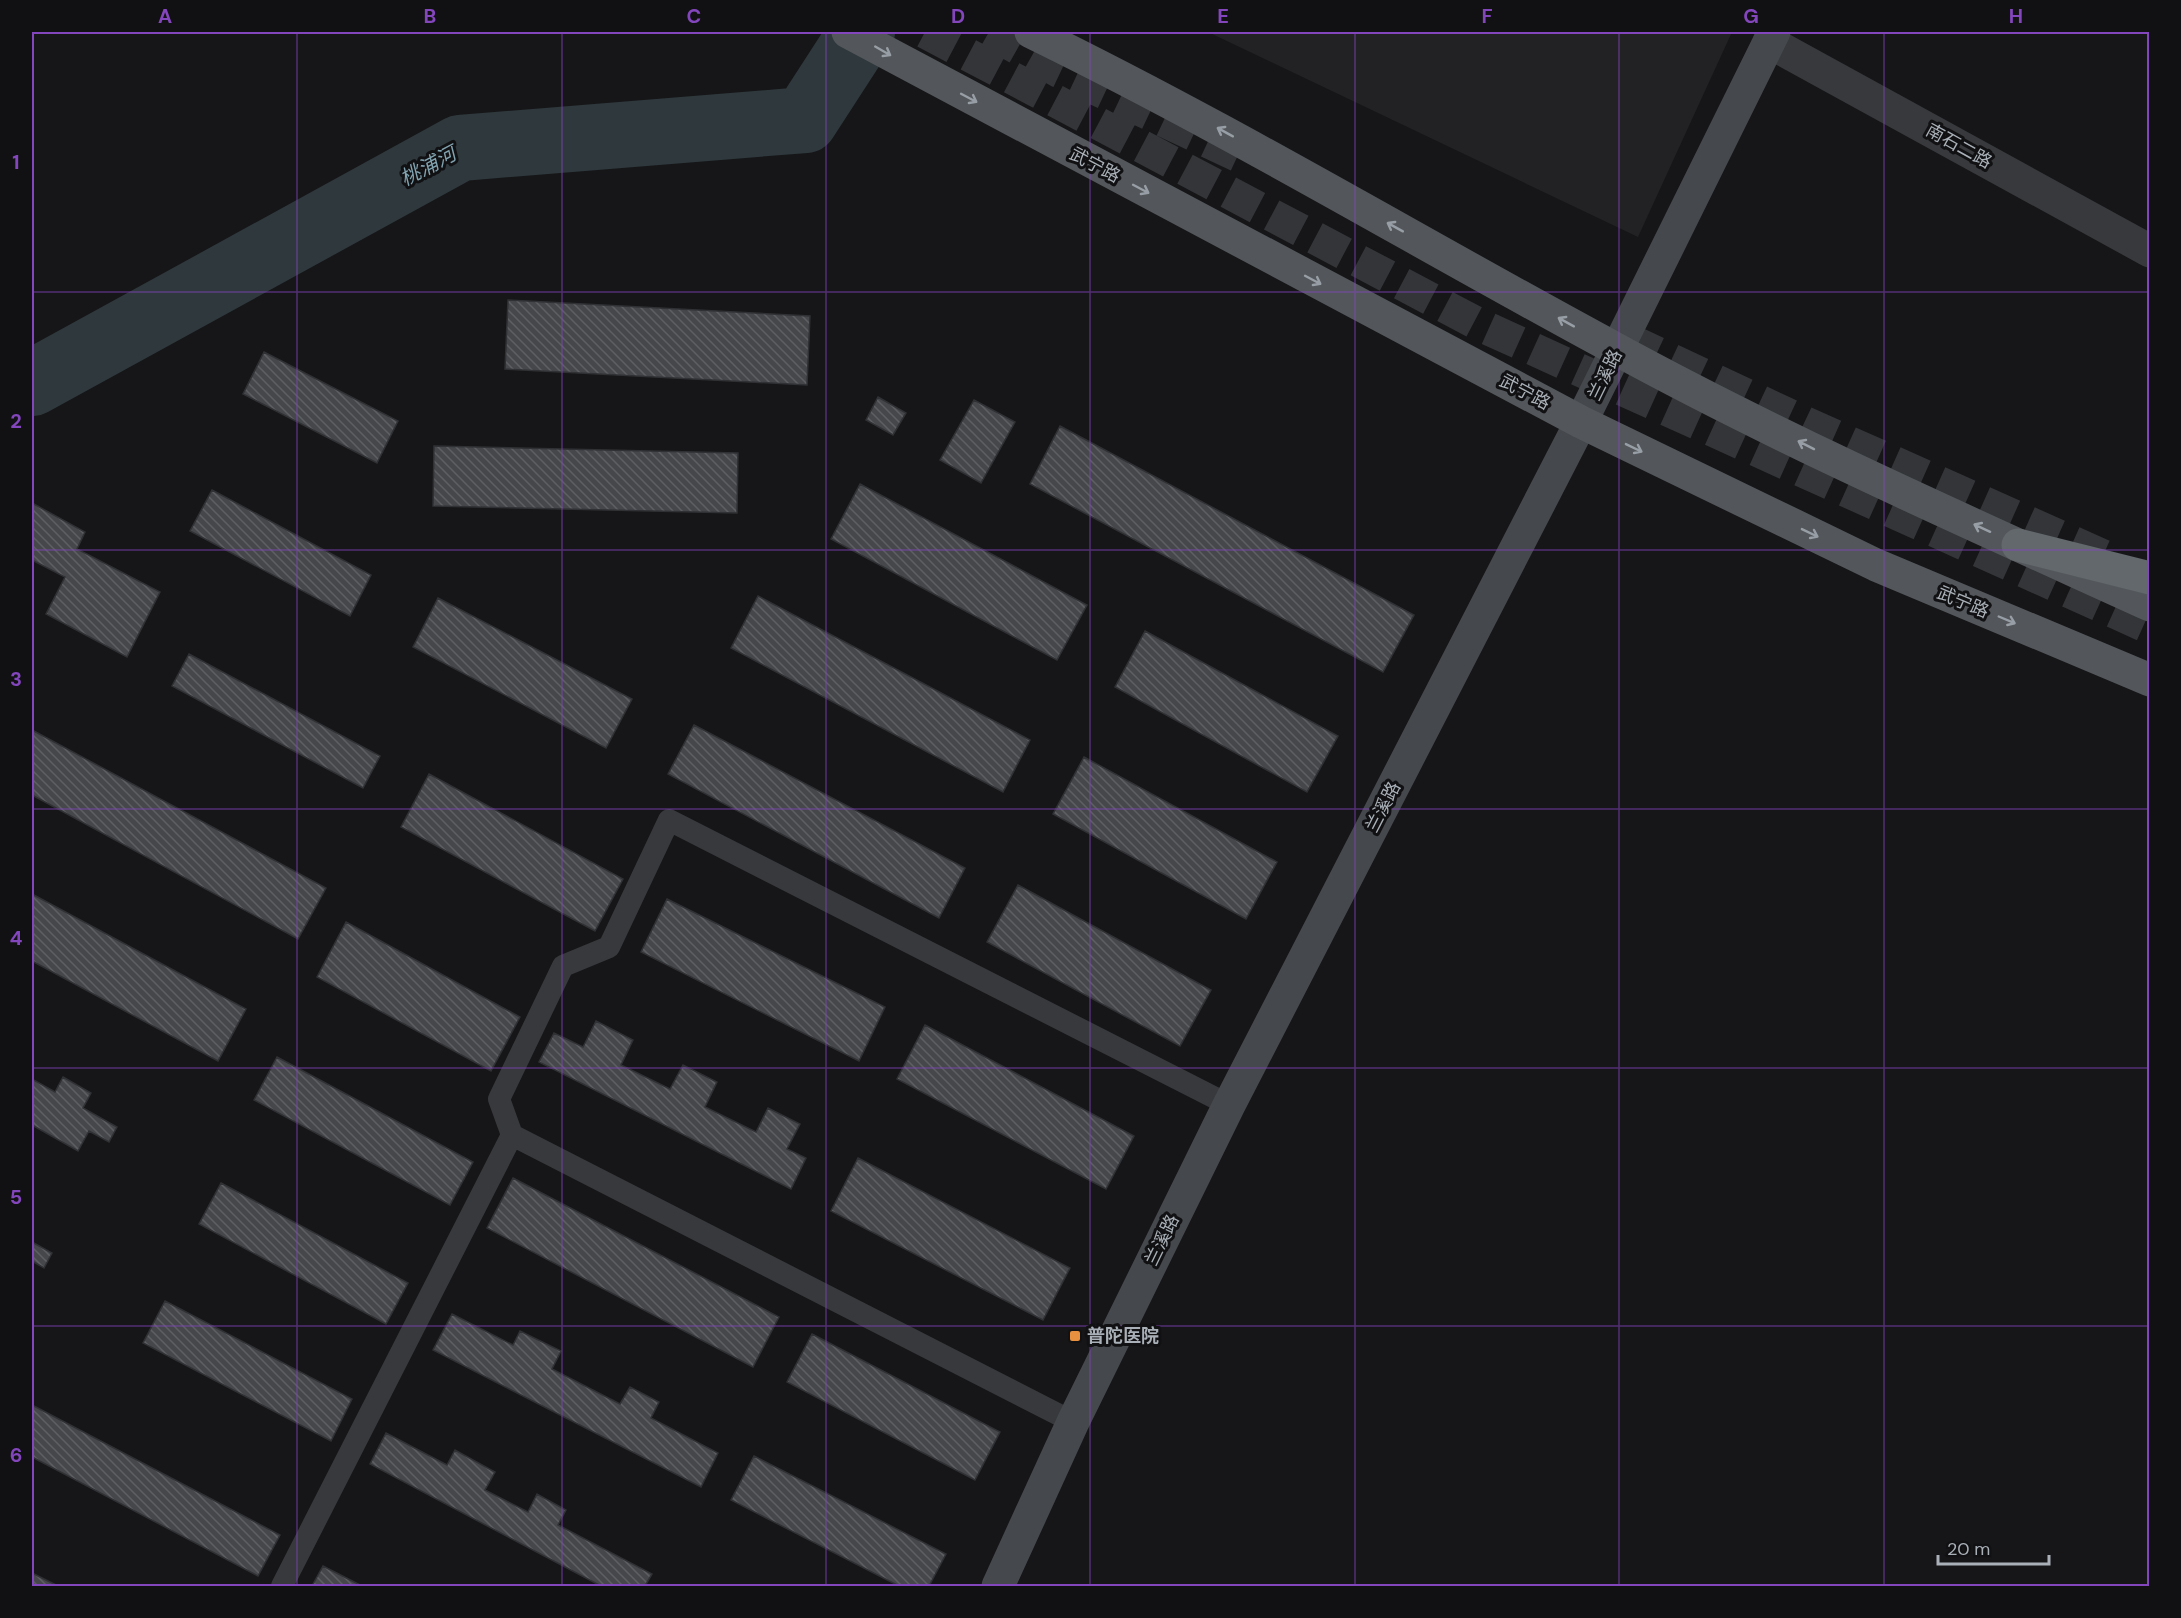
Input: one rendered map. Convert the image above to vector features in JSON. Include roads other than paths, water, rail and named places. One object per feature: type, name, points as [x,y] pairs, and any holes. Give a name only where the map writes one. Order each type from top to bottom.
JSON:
[{"type":"highway","points":[[2018,545],[2150,578]]},
{"type":"main road","name":"武宁路","points":[[848,32],[1581,422],[1876,565],[2150,680]]},
{"type":"main road","points":[[1031,32],[1143,87],[1617,350],[1879,482],[2150,605]]},
{"type":"street","name":"兰溪路","points":[[998,1587],[1073,1422],[1229,1105],[1581,422],[1772,37]]},
{"type":"street","name":"南石二路","points":[[1772,37],[2150,250]]},
{"type":"lane","points":[[1073,1422],[512,1135],[499,1099],[563,966],[609,946],[669,820],[1229,1105]]},
{"type":"lane","points":[[282,1587],[512,1135]]},
{"type":"waterway","name":"桃浦河","points":[[32,383],[460,148],[805,120],[862,32]]},
{"type":"tunnel","points":[[925,32],[1480,325],[2150,628]]},
{"type":"tunnel","points":[[989,32],[1058,71],[1241,157]]},
{"type":"tunnel","points":[[1627,339],[1810,425],[2110,559]]},
{"type":"place","name":"普陀医院","points":[[1075,1336]]}]
